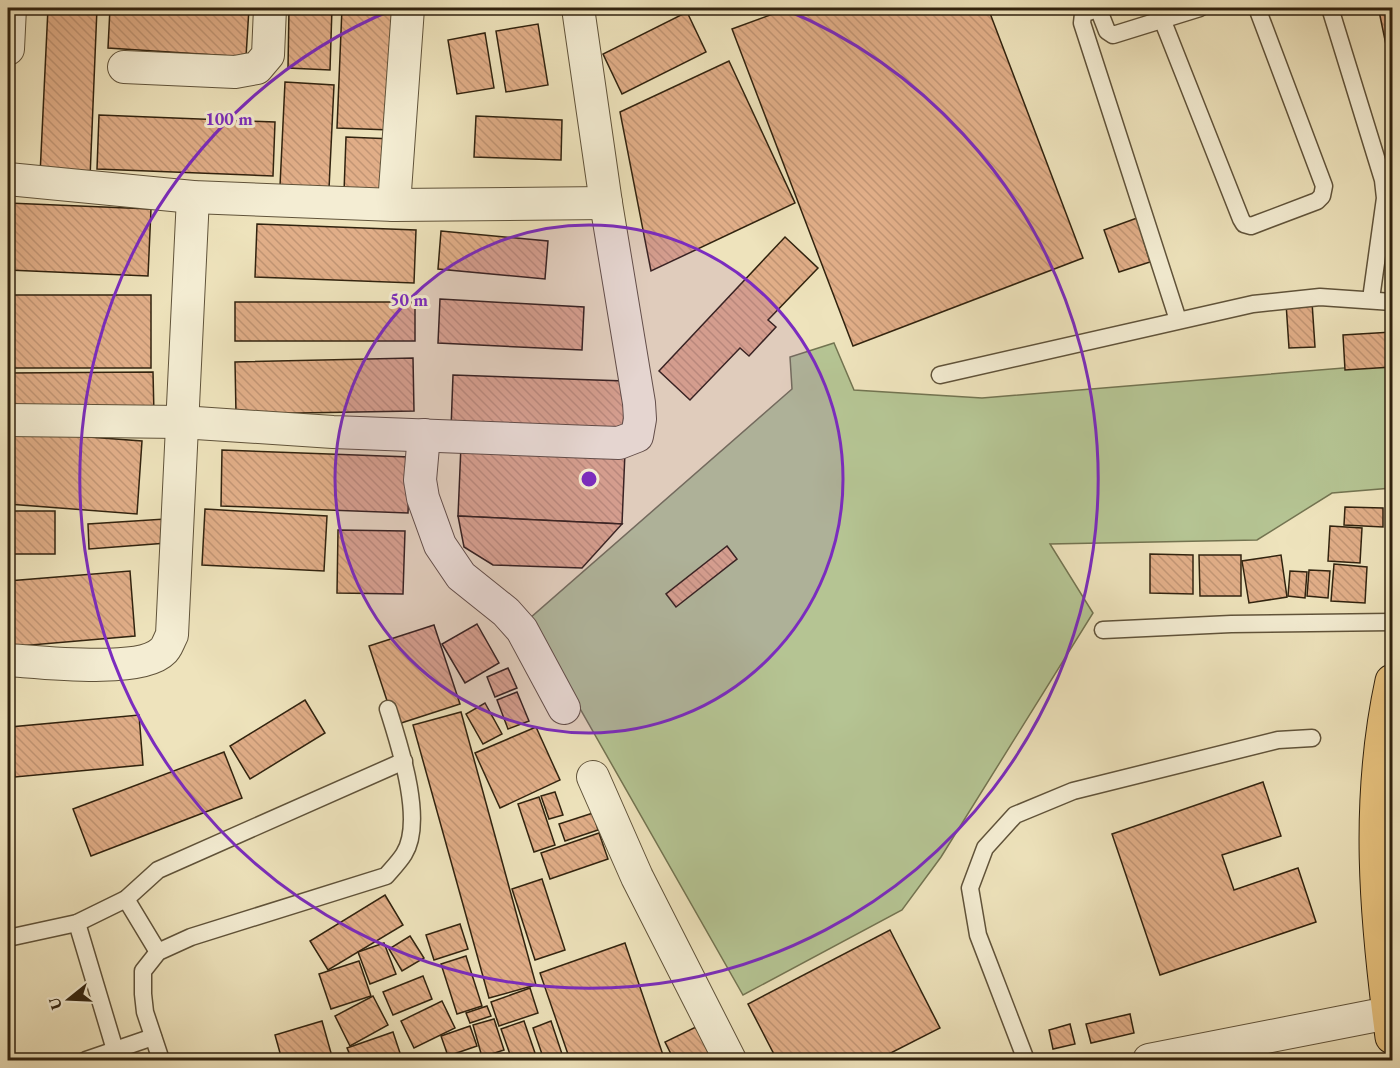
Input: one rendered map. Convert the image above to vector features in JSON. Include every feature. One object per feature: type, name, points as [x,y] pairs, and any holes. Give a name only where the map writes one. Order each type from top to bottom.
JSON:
[{"type":"highway","points":[[1387,1020],[1376,898],[1376,790],[1383,724],[1392,681]]},
{"type":"highway","points":[[1376,790],[1392,824]]},
{"type":"street","points":[[8,49],[10,8]]},
{"type":"street","points":[[124,67],[235,72],[257,68],[268,55],[270,8]]},
{"type":"street","points":[[394,205],[408,8]]},
{"type":"street","points":[[8,420],[181,422],[619,443],[637,436],[640,419],[639,403],[606,203],[578,8]]},
{"type":"street","points":[[8,179],[193,197],[394,205],[606,203]]},
{"type":"street","points":[[8,660],[125,665],[145,662],[163,651],[172,635],[193,197]]},
{"type":"street","points":[[424,435],[420,480],[423,498],[440,545],[461,576],[506,612],[522,630],[564,708]]},
{"type":"street","points":[[593,777],[637,877],[730,1060]]},
{"type":"street","points":[[1149,1060],[1387,1020]]},
{"type":"lane","points":[[1178,320],[1082,22],[1083,14],[1098,8],[1109,34],[1118,34],[1200,8]]},
{"type":"lane","points":[[1162,19],[1241,219],[1244,224],[1251,226],[1317,201],[1322,196],[1324,186],[1257,8]]},
{"type":"lane","points":[[1330,8],[1383,180],[1385,198],[1371,299]]},
{"type":"lane","points":[[940,375],[1253,304],[1320,297],[1392,302]]},
{"type":"lane","points":[[1103,630],[1231,624],[1392,622]]},
{"type":"lane","points":[[161,1060],[145,1012],[143,971],[158,952],[191,937],[386,876],[405,853],[412,819],[404,761],[388,709]]},
{"type":"lane","points":[[1026,1060],[978,935],[970,888],[985,848],[1015,815],[1073,791],[1278,740],[1311,738]]},
{"type":"lane","points":[[8,938],[77,923],[126,899],[158,870],[404,761]]},
{"type":"lane","points":[[126,899],[158,952]]},
{"type":"lane","points":[[77,923],[115,1050]]},
{"type":"lane","points":[[86,1060],[153,1037]]},
{"type":"green space","points":[[834,343],[854,390],[982,398],[1392,364],[1392,488],[1332,493],[1257,540],[1050,544],[1093,613],[941,857],[902,910],[743,995],[529,619],[792,389],[790,357]]},
{"type":"building","points":[[48,8],[97,8],[90,178],[40,175]]},
{"type":"building","points":[[110,8],[249,8],[246,57],[108,48]]},
{"type":"building","points":[[289,8],[332,8],[330,70],[288,68]]},
{"type":"building","points":[[342,8],[395,9],[390,130],[337,128]]},
{"type":"building","points":[[789,8],[988,8],[1083,258],[853,346],[732,29]]},
{"type":"building","points":[[1392,9],[1392,44],[1386,45],[1379,11]]},
{"type":"building","points":[[687,12],[706,52],[622,94],[603,54]]},
{"type":"building","points":[[538,24],[548,85],[506,92],[496,31]]},
{"type":"building","points":[[485,33],[494,88],[457,94],[448,40]]},
{"type":"building","points":[[729,61],[795,203],[651,271],[620,112]]},
{"type":"building","points":[[285,82],[334,85],[329,189],[280,186]]},
{"type":"building","points":[[99,115],[275,122],[273,176],[97,169]]},
{"type":"building","points":[[476,116],[562,120],[561,160],[474,157]]},
{"type":"building","points":[[346,137],[393,139],[391,194],[344,192]]},
{"type":"building","points":[[8,203],[151,209],[148,276],[8,270]]},
{"type":"building","points":[[1137,218],[1150,262],[1119,272],[1104,230]]},
{"type":"building","points":[[257,224],[416,230],[414,283],[255,277]]},
{"type":"building","points":[[441,231],[548,241],[545,279],[438,269]]},
{"type":"building","points":[[785,237],[818,268],[768,320],[776,327],[749,356],[740,348],[690,400],[659,371]]},
{"type":"building","points":[[8,295],[151,295],[151,368],[8,368]]},
{"type":"building","points":[[440,299],[584,307],[582,350],[438,343]]},
{"type":"building","points":[[235,302],[415,302],[415,341],[235,341]]},
{"type":"building","points":[[1312,302],[1315,347],[1289,348],[1286,303]]},
{"type":"building","points":[[1392,332],[1392,367],[1345,370],[1343,335]]},
{"type":"building","points":[[413,358],[414,411],[236,414],[235,362]]},
{"type":"building","points":[[153,372],[154,415],[8,416],[8,373]]},
{"type":"building","points":[[453,375],[625,381],[623,435],[451,429]]},
{"type":"building","points":[[8,431],[142,441],[137,514],[8,504]]},
{"type":"building","points":[[461,445],[625,452],[622,524],[458,516]]},
{"type":"building","points":[[222,450],[410,457],[408,513],[221,506]]},
{"type":"building","points":[[1345,507],[1383,508],[1383,527],[1344,525]]},
{"type":"building","points":[[205,509],[327,516],[324,571],[202,565]]},
{"type":"building","points":[[8,511],[55,511],[55,554],[8,554]]},
{"type":"building","points":[[458,516],[622,524],[582,568],[493,565],[464,547]]},
{"type":"building","points":[[165,519],[167,543],[89,549],[88,524]]},
{"type":"building","points":[[1330,526],[1362,528],[1360,563],[1328,561]]},
{"type":"building","points":[[338,530],[405,531],[403,594],[337,593]]},
{"type":"building","points":[[727,546],[737,559],[676,607],[666,594]]},
{"type":"building","points":[[1150,554],[1193,555],[1193,594],[1150,593]]},
{"type":"building","points":[[1199,555],[1241,555],[1241,596],[1200,596]]},
{"type":"building","points":[[1281,555],[1287,597],[1249,603],[1242,561]]},
{"type":"building","points":[[1334,564],[1367,567],[1365,603],[1331,601]]},
{"type":"building","points":[[1309,570],[1330,571],[1328,598],[1307,596]]},
{"type":"building","points":[[130,571],[135,636],[8,647],[8,581]]},
{"type":"building","points":[[1290,571],[1307,572],[1305,598],[1288,596]]},
{"type":"building","points":[[477,624],[499,663],[465,683],[442,644]]},
{"type":"building","points":[[434,625],[460,704],[395,725],[369,646]]},
{"type":"building","points":[[508,668],[517,688],[495,697],[487,677]]},
{"type":"building","points":[[517,692],[529,721],[508,729],[497,700]]},
{"type":"building","points":[[305,700],[325,733],[250,779],[230,746]]},
{"type":"building","points":[[485,703],[502,734],[483,744],[466,714]]},
{"type":"building","points":[[461,712],[536,985],[489,998],[413,725]]},
{"type":"building","points":[[139,715],[143,765],[15,777],[10,727]]},
{"type":"building","points":[[536,727],[560,780],[500,808],[475,753]]},
{"type":"building","points":[[224,752],[242,798],[91,856],[73,809]]},
{"type":"building","points":[[1263,782],[1281,836],[1222,855],[1234,890],[1298,868],[1316,922],[1160,975],[1112,834]]},
{"type":"building","points":[[555,792],[563,815],[549,819],[541,796]]},
{"type":"building","points":[[539,797],[555,845],[534,852],[518,804]]},
{"type":"building","points":[[593,813],[598,830],[565,841],[559,824]]},
{"type":"building","points":[[599,833],[608,859],[550,879],[541,853]]},
{"type":"building","points":[[542,879],[565,950],[535,960],[512,889]]},
{"type":"building","points":[[385,895],[403,925],[328,970],[310,941]]},
{"type":"building","points":[[460,924],[468,949],[434,960],[426,935]]},
{"type":"building","points":[[890,930],[940,1028],[877,1060],[777,1060],[748,1004]]},
{"type":"building","points":[[410,936],[424,958],[402,971],[389,949]]},
{"type":"building","points":[[384,943],[396,974],[370,984],[358,952]]},
{"type":"building","points":[[625,943],[663,1055],[647,1060],[570,1060],[540,973]]},
{"type":"building","points":[[466,956],[482,1006],[457,1014],[441,964]]},
{"type":"building","points":[[359,961],[371,996],[331,1009],[319,974]]},
{"type":"building","points":[[423,976],[432,999],[393,1015],[383,992]]},
{"type":"building","points":[[530,988],[538,1013],[499,1026],[491,1002]]},
{"type":"building","points":[[373,996],[388,1025],[350,1046],[335,1016]]},
{"type":"building","points":[[442,1001],[455,1028],[414,1048],[401,1021]]},
{"type":"building","points":[[487,1006],[491,1016],[470,1023],[466,1013]]},
{"type":"building","points":[[1130,1014],[1134,1033],[1091,1043],[1086,1024]]},
{"type":"building","points":[[494,1019],[504,1050],[482,1057],[473,1025]]},
{"type":"building","points":[[322,1021],[333,1060],[282,1060],[275,1035]]},
{"type":"building","points":[[524,1021],[536,1056],[512,1060],[501,1029]]},
{"type":"building","points":[[551,1021],[564,1060],[544,1060],[533,1028]]},
{"type":"building","points":[[1070,1024],[1075,1044],[1053,1049],[1049,1030]]},
{"type":"building","points":[[700,1025],[717,1060],[674,1060],[665,1042]]},
{"type":"building","points":[[470,1026],[477,1046],[448,1056],[441,1036]]},
{"type":"building","points":[[393,1032],[402,1059],[352,1060],[347,1048]]}]
